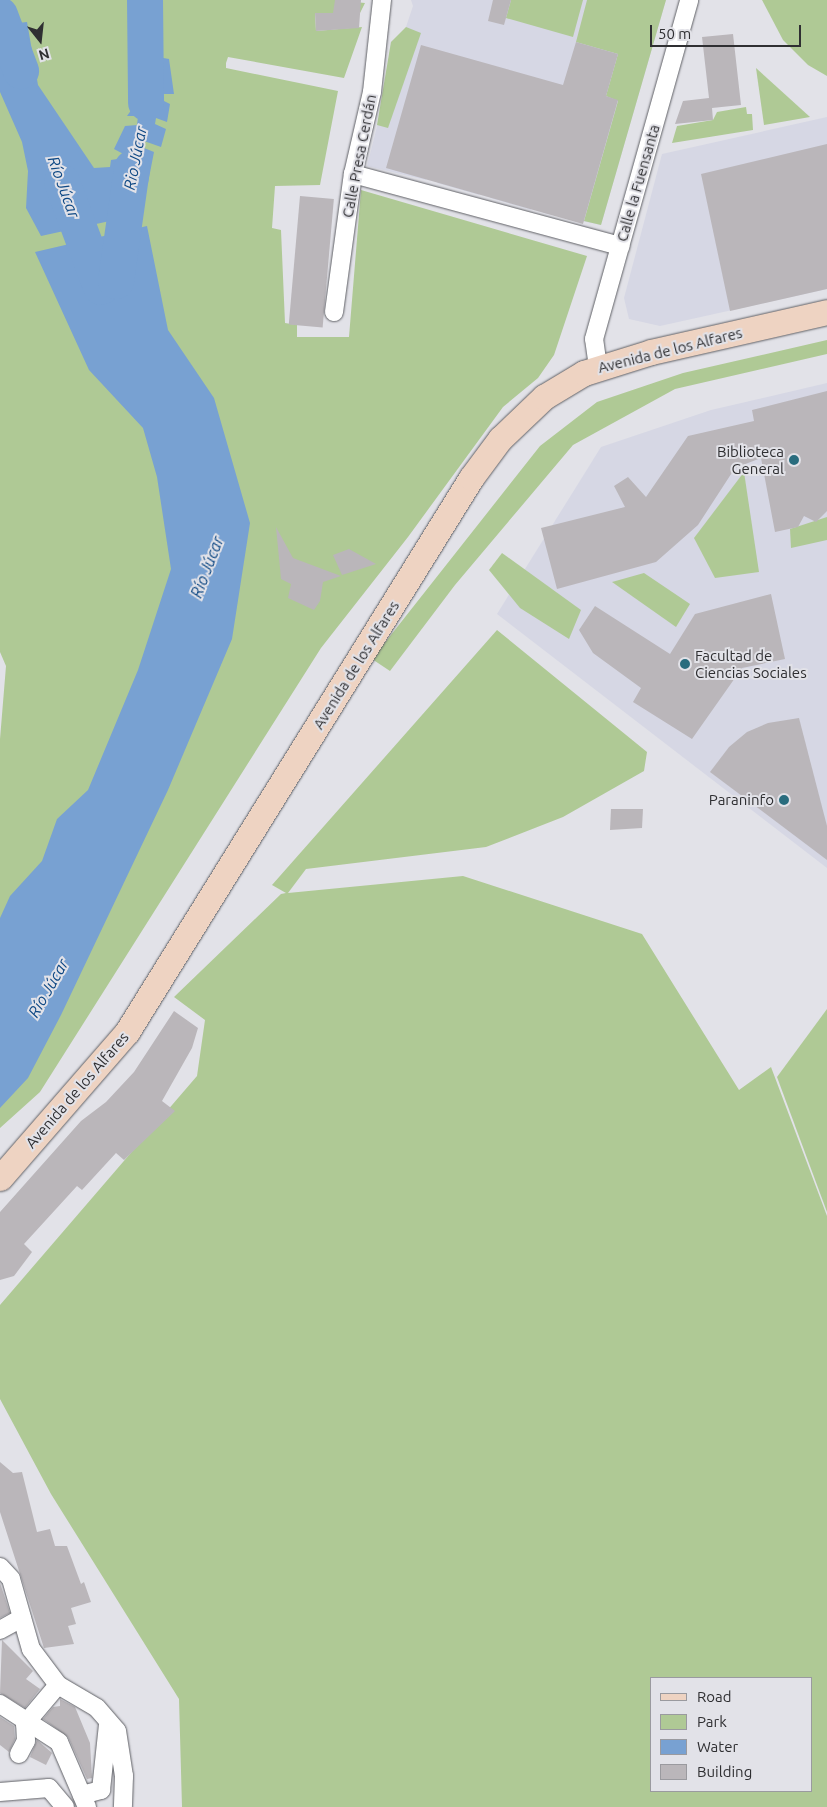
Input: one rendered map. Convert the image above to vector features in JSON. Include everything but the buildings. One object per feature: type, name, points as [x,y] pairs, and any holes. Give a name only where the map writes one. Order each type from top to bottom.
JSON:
[{"type":"street","name":"Calle Presa Cerdán","points":[[334,312],[354,174],[372,92],[382,0]]},
{"type":"street","name":"Calle la Fuensanta","points":[[598,367],[594,339],[689,0]]},
{"type":"street","points":[[354,174],[620,246]]},
{"type":"street","name":"Avenida de los Alfares","points":[[0,1178],[127,1032],[484,458],[544,397],[598,367],[827,312]]},
{"type":"street","points":[[0,1567],[11,1580],[31,1649],[58,1685],[108,1717],[117,1731],[124,1776],[123,1807]]},
{"type":"street","points":[[0,1630],[22,1618]]},
{"type":"street","points":[[19,1754],[26,1741],[25,1724],[58,1685]]},
{"type":"street","points":[[0,1704],[25,1724],[59,1742],[85,1801],[101,1790],[108,1717]]},
{"type":"street","points":[[0,1792],[49,1788],[65,1807]]},
{"type":"shaded area","points":[[411,0],[666,0],[601,225],[543,213],[548,194],[537,191],[531,210],[490,198],[495,179],[484,176],[479,195],[437,183],[443,165],[432,162],[426,180],[367,166],[383,103],[391,42],[405,30],[413,6]]},
{"type":"shaded area","points":[[827,117],[827,289],[660,326],[629,319],[624,298],[662,154]]},
{"type":"shaded area","points":[[827,383],[827,868],[497,614],[601,447],[711,410]]},
{"type":"green space","points":[[0,0],[335,0],[365,3],[360,13],[315,13],[316,31],[362,27],[344,78],[228,57],[226,63],[226,68],[338,91],[320,185],[275,186],[272,228],[281,230],[285,323],[297,325],[297,337],[349,337],[361,190],[587,256],[554,355],[538,378],[503,407],[408,537],[321,648],[40,1092],[0,1128],[0,739],[6,666],[0,652]]},
{"type":"green space","points":[[511,0],[583,0],[573,37],[506,18]]},
{"type":"green space","points":[[587,0],[666,0],[601,225],[584,221],[618,101],[606,96],[618,54],[576,42]]},
{"type":"green space","points":[[762,0],[827,0],[827,76],[808,65],[783,40]]},
{"type":"green space","points":[[406,27],[421,33],[388,128],[377,125],[391,42]]},
{"type":"green space","points":[[756,68],[810,117],[764,125]]},
{"type":"green space","points":[[746,107],[747,114],[752,114],[753,130],[672,143],[677,126],[713,120],[717,112]]},
{"type":"green space","points":[[827,340],[827,354],[675,389],[573,445],[455,585],[390,671],[372,659],[540,446],[597,402],[683,373]]},
{"type":"green space","points":[[744,472],[759,572],[715,578],[694,538]]},
{"type":"green space","points":[[827,517],[827,540],[791,548],[790,529]]},
{"type":"green space","points":[[502,553],[581,610],[569,639],[520,608],[489,570]]},
{"type":"green space","points":[[644,573],[690,604],[676,627],[612,582]]},
{"type":"green space","points":[[497,630],[647,752],[644,771],[563,817],[486,847],[306,869],[288,893],[463,876],[642,934],[739,1090],[771,1067],[827,1216],[827,1807],[182,1807],[179,1699],[51,1494],[0,1399],[0,1305],[197,1076],[205,1020],[174,997],[281,894],[286,893],[272,885]]},
{"type":"green space","points":[[827,1009],[827,1212],[777,1077]]},
{"type":"water","points":[[131,0],[153,0],[161,42],[138,38]]},
{"type":"water","points":[[27,22],[38,85],[94,168],[110,167],[111,160],[129,157],[114,149],[125,126],[137,125],[138,116],[127,116],[144,92],[139,93],[135,53],[169,59],[174,94],[162,94],[160,99],[170,104],[167,122],[156,118],[155,124],[166,129],[161,147],[144,141],[144,148],[154,152],[148,183],[134,173],[136,180],[144,185],[135,196],[142,214],[41,236],[26,208],[28,171],[22,142],[0,92],[0,25]]},
{"type":"water","points":[[147,226],[168,330],[214,398],[250,523],[232,639],[168,790],[61,1015],[28,1078],[0,1108],[0,918],[10,896],[42,861],[57,819],[88,790],[138,670],[171,569],[157,477],[143,428],[89,370],[35,252]]},
{"type":"waterway","name":"Rio Júcar","points":[[145,0],[146,103]]},
{"type":"waterway","name":"Río Júcar","points":[[0,15],[21,71]]},
{"type":"waterway","name":"Rio Júcar","points":[[116,281],[132,168]]},
{"type":"waterway","name":"Río Júcar","points":[[62,182],[101,287]]},
{"type":"place","name":"Biblioteca General","points":[[794,460]]},
{"type":"place","name":"Facultad de Ciencias Sociales","points":[[685,664]]},
{"type":"place","name":"Paraninfo","points":[[784,800]]}]
